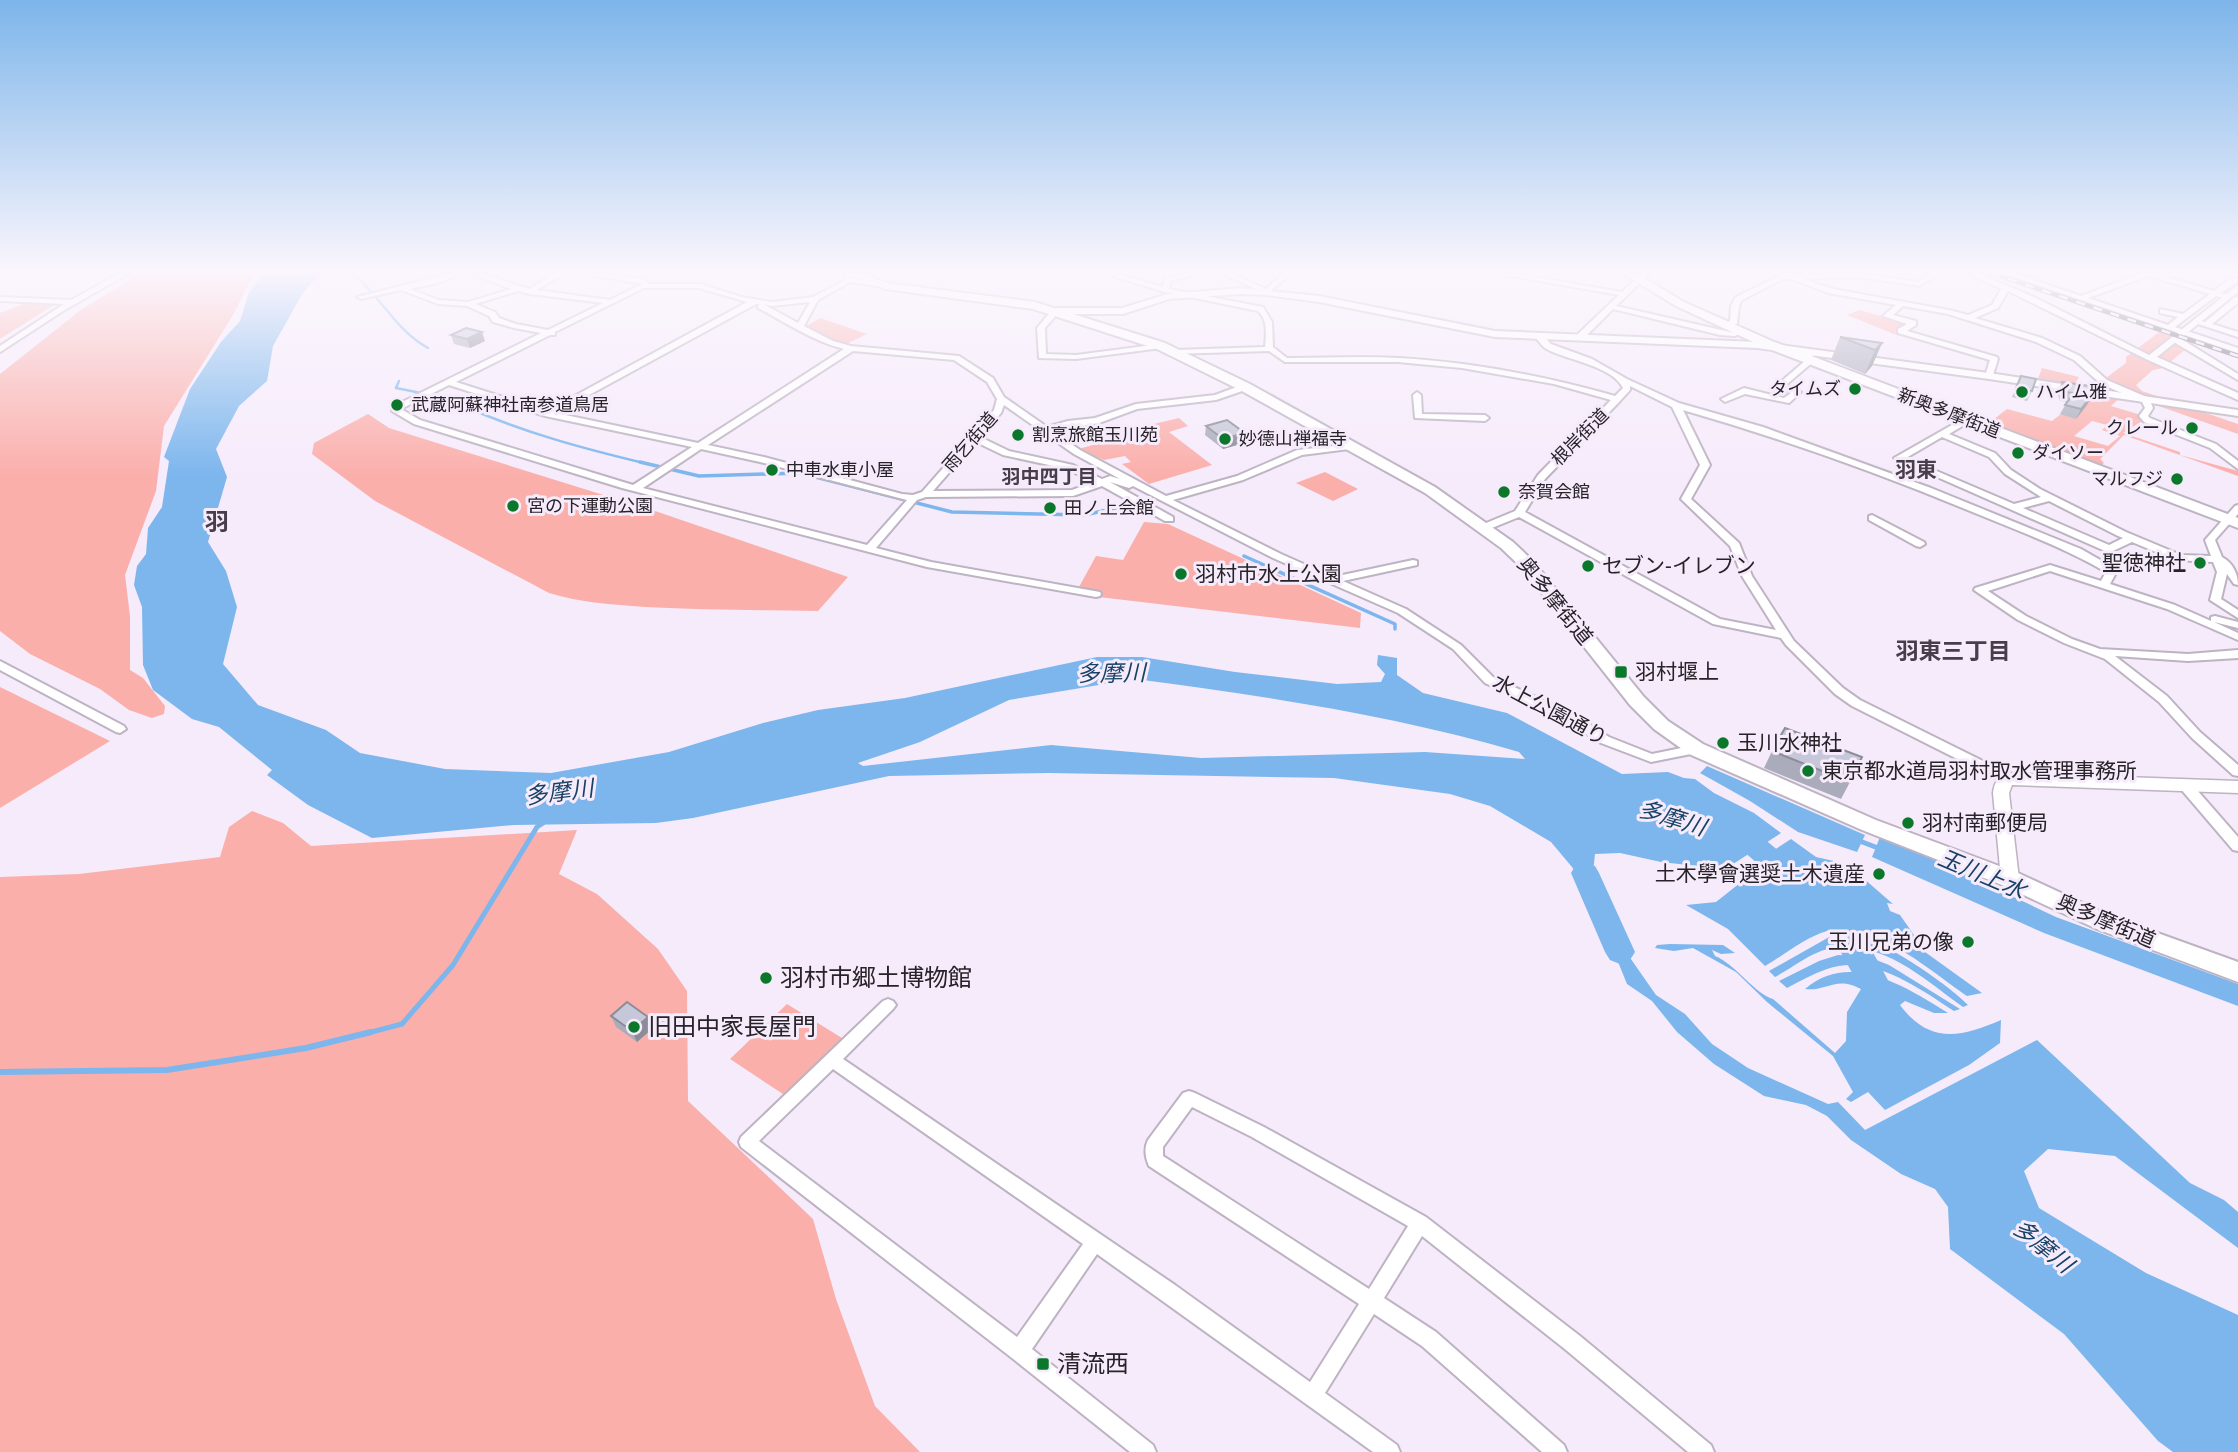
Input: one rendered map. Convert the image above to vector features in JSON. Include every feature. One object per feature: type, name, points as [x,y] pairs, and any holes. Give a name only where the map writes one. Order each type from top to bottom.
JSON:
[{"type":"main road","name":"奥多摩街道","points":[[1144,341],[1168,349],[1245,387],[1430,490],[1483,528],[1523,560],[1647,712],[1696,749],[1869,825],[2010,880],[2105,923],[2238,972]]},
{"type":"main road","name":"新奥多摩街道","points":[[1759,341],[1811,356],[1966,420],[2235,517]]},
{"type":"main road","points":[[2010,880],[2001,793],[2002,786],[2008,779],[2238,787]]},
{"type":"street","points":[[535,341],[395,409],[417,422],[625,486],[931,565],[1096,594]]},
{"type":"street","points":[[548,414],[685,341]]},
{"type":"street","points":[[825,341],[851,348],[956,358],[990,380],[1001,399]]},
{"type":"street","points":[[1041,341],[1042,356],[1076,357],[1168,349],[1270,349],[1285,360],[1398,360],[1462,366],[1555,382],[1617,399]]},
{"type":"street","points":[[1270,341],[1270,349]]},
{"type":"street","points":[[1543,341],[1548,346],[1612,373],[1676,405],[1760,429],[1901,480],[2067,547],[2112,571],[2104,585]]},
{"type":"street","points":[[1694,341],[1775,347]]},
{"type":"street","points":[[1931,341],[1994,359],[1989,376]]},
{"type":"street","points":[[2041,341],[2071,354],[2104,382],[2147,400]]},
{"type":"street","points":[[2116,341],[2238,397]]},
{"type":"street","points":[[2151,358],[2173,341]]},
{"type":"street","points":[[2180,341],[2238,378]]},
{"type":"street","points":[[2209,341],[2238,351]]},
{"type":"street","points":[[637,487],[851,348]]},
{"type":"street","points":[[1725,399],[1740,391],[1786,401],[1797,392],[1780,386],[1811,356],[1989,376],[2238,413]]},
{"type":"street","name":"根岸街道","points":[[1519,513],[1541,477],[1627,388],[1626,381]]},
{"type":"street","points":[[450,383],[548,414],[761,459],[913,501]]},
{"type":"street","points":[[1048,429],[1096,421],[1136,407],[1216,397],[1245,387]]},
{"type":"street","points":[[1418,395],[1418,416],[1485,418]]},
{"type":"street","name":"雨乞街道","points":[[925,494],[1000,407],[1001,399],[1042,429],[1048,429]]},
{"type":"street","points":[[2147,400],[2149,408],[2143,416],[2147,420],[2213,446],[2238,466]]},
{"type":"street","points":[[1676,405],[1704,465],[1686,499],[1735,545],[1746,576],[1785,635],[1805,659],[1856,703],[2008,779]]},
{"type":"street","points":[[1966,420],[1899,458],[2109,549],[2131,538]]},
{"type":"street","name":"水上公園通り","points":[[1048,429],[1077,452],[1169,499],[1184,510],[1260,547],[1377,598],[1422,623],[1457,647],[1489,680],[1572,719],[1620,747],[1651,758],[1696,749]]},
{"type":"street","points":[[1942,434],[1995,457],[2008,472],[2049,498],[2131,538],[2179,558],[2217,559],[2226,565],[2238,582]]},
{"type":"street","points":[[974,438],[1006,453],[1070,467],[1169,519]]},
{"type":"street","points":[[869,549],[913,501],[925,494],[1069,493],[1100,481],[1117,480],[1169,499],[1240,478],[1300,452],[1349,446]]},
{"type":"street","points":[[2015,507],[2049,498]]},
{"type":"street","points":[[1483,528],[1519,513],[1717,622],[1785,635]]},
{"type":"street","points":[[2235,517],[2210,538],[2222,572],[2214,600],[2238,615]]},
{"type":"street","points":[[1872,518],[1920,544]]},
{"type":"street","points":[[1334,580],[1413,563]]},
{"type":"street","points":[[2238,625],[2187,612],[2050,568],[1979,590],[2045,630],[2099,652],[2200,657],[2238,654]]},
{"type":"street","points":[[2187,612],[2238,637]]},
{"type":"street","points":[[2099,652],[2157,695],[2196,735],[2238,772]]},
{"type":"street","points":[[0,665],[120,729]]},
{"type":"street","points":[[2185,785],[2238,846]]},
{"type":"street","points":[[888,1005],[747,1142],[1146,1452]]},
{"type":"street","points":[[832,1060],[1095,1241],[1390,1452]]},
{"type":"street","points":[[1558,1452],[1438,1346],[1155,1160],[1154,1145],[1189,1098],[1258,1132],[1420,1223],[1573,1343],[1704,1452]]},
{"type":"street","points":[[1313,1395],[1420,1223]]},
{"type":"street","points":[[1019,1351],[1095,1241]]},
{"type":"shaded area","points":[[42,341],[217,341],[164,426],[156,491],[125,575],[130,616],[130,670],[143,678],[165,706],[164,714],[152,718],[129,710],[100,689],[30,654],[0,631],[0,374]]},
{"type":"shaded area","points":[[834,341],[853,341],[844,345]]},
{"type":"shaded area","points":[[2147,341],[2193,343],[2163,368],[2153,370],[2136,385],[2142,391],[2238,424],[2238,434],[2136,398],[2121,397],[2111,406],[2141,415],[2144,420],[2123,433],[2180,452],[2180,455],[2238,471],[2238,476],[2124,435],[2100,459],[2104,463],[2101,465],[1989,423],[2007,409],[2052,421],[2091,390],[2037,381],[2042,368],[2079,377],[2075,384],[2091,389],[2126,363],[2126,357]],"holes":[[[2092,421],[2107,425],[2102,430],[2120,436],[2108,446],[2074,436]]]},
{"type":"shaded area","name":"宮の下運動公園","points":[[368,414],[389,428],[658,512],[848,577],[818,611],[645,607],[584,601],[549,593],[375,501],[312,454],[314,443]]},
{"type":"shaded area","points":[[1179,418],[1188,426],[1169,432],[1212,465],[1149,484],[1122,464],[1131,462],[1125,456],[1104,460],[1078,449],[1119,438],[1116,433]]},
{"type":"shaded area","points":[[1325,472],[1358,489],[1333,501],[1296,483]]},
{"type":"shaded area","name":"羽村市水上公園","points":[[1144,522],[1168,524],[1361,613],[1360,628],[1099,597],[1100,591],[1079,587],[1096,556],[1123,560]]},
{"type":"shaded area","points":[[0,687],[110,741],[0,808]]},
{"type":"shaded area","points":[[252,811],[283,823],[311,846],[577,830],[559,874],[597,894],[658,949],[687,991],[688,1101],[813,1219],[836,1299],[875,1406],[920,1452],[0,1452],[0,877],[79,874],[220,857],[229,827]]},
{"type":"shaded area","points":[[787,1004],[842,1038],[786,1096],[730,1059]]},
{"type":"water","points":[[276,341],[267,381],[239,406],[216,449],[227,477],[208,542],[226,571],[237,607],[223,664],[258,705],[326,730],[360,753],[445,769],[551,773],[669,752],[763,723],[818,710],[905,698],[1097,657],[1142,657],[1235,672],[1337,684],[1381,682],[1385,674],[1377,665],[1378,655],[1397,658],[1397,675],[1423,693],[1507,713],[1622,774],[1668,772],[1695,779],[1714,793],[1754,813],[1781,833],[1730,866],[1715,868],[1661,862],[1620,853],[1595,854],[1593,872],[1577,873],[1551,842],[1490,806],[1450,794],[1334,778],[1049,773],[889,776],[693,818],[656,823],[514,825],[372,838],[308,805],[267,775],[272,770],[219,727],[192,719],[153,690],[143,665],[142,607],[134,585],[137,566],[146,554],[148,528],[162,507],[169,461],[164,457],[190,389],[221,342]],"holes":[[[1135,679],[1280,700],[1424,727],[1519,752],[1525,759],[1425,752],[1201,758],[1051,745],[863,766],[858,763],[920,742],[1009,700]]]},
{"type":"water","points":[[1707,766],[1865,835],[1857,852],[1798,832],[1700,773]]},
{"type":"water","points":[[1880,837],[1923,854],[2056,917],[2238,984],[2238,1006],[2044,933],[1872,857]]},
{"type":"water","points":[[1791,839],[1816,857],[1847,864],[1893,904],[1887,903],[1890,911],[1900,915],[1921,945],[1915,946],[1917,950],[1925,952],[1982,993],[1967,996],[1881,939],[1844,929],[1811,937],[1765,966],[1728,929],[1686,905],[1716,902],[1745,879],[1739,873]]},
{"type":"water","points":[[1831,936],[1858,936],[1884,946],[1932,976],[1968,1005],[1963,1007],[1917,973],[1866,949],[1828,949],[1808,957],[1775,977],[1769,971]]},
{"type":"water","points":[[1657,945],[1723,945],[1735,953],[1721,954],[1712,950],[1715,956],[1773,999],[1835,1053],[1846,1041],[1847,1012],[1861,989],[1838,984],[1805,989],[1822,978],[1840,973],[1878,977],[1914,993],[1948,1013],[1934,1013],[1905,1001],[1900,1005],[1911,1018],[1935,1032],[1959,1033],[2001,1020],[2000,1043],[1969,1065],[1885,1110],[1868,1092],[1851,1102],[1846,1099],[1853,1092],[1833,1056],[1767,1002],[1736,972],[1693,948],[1674,951],[1655,948]]},
{"type":"water","points":[[1614,952],[1626,952],[1656,995],[1685,1014],[1712,1044],[1748,1068],[1828,1104],[1838,1102],[1865,1130],[2037,1040],[2190,1183],[2224,1200],[2238,1212],[2238,1248],[2115,1156],[2048,1149],[2024,1171],[2039,1208],[2146,1273],[2238,1315],[2238,1452],[2173,1452],[2158,1441],[2064,1334],[1950,1249],[1948,1207],[1935,1189],[1901,1174],[1851,1140],[1827,1116],[1806,1105],[1764,1096],[1714,1064],[1677,1032],[1652,1001],[1627,984]]},
{"type":"water","points":[[1838,955],[1866,956],[1889,965],[1960,1009],[1954,1011],[1894,975],[1860,966],[1844,965],[1827,969],[1787,988],[1779,981],[1819,961]]},
{"type":"building","points":[[1850,341],[1882,343],[1875,350]]},
{"type":"building","points":[[2021,376],[2036,379],[2032,391],[2016,388]]},
{"type":"building","points":[[2062,382],[2089,386],[2092,395],[2081,409],[2065,405],[2074,393],[2065,392]]},
{"type":"building","points":[[1227,420],[1245,433],[1223,439],[1206,426]]},
{"type":"building","points":[[1785,728],[1862,757],[1850,782],[1772,751]]},
{"type":"building","points":[[627,1002],[648,1017],[632,1031],[611,1016]]},
{"type":"waterway","points":[[417,341],[428,348]]},
{"type":"waterway","points":[[399,381],[396,388],[461,401],[466,407],[533,433],[643,463]]},
{"type":"waterway","points":[[643,463],[699,476],[800,473],[952,512],[1085,515],[1137,503]]},
{"type":"waterway","points":[[643,463],[648,464]]},
{"type":"waterway","points":[[1244,556],[1395,624],[1395,629]]},
{"type":"waterway","points":[[364,1034],[402,1024],[453,965],[537,827],[543,823]]},
{"type":"waterway","name":"多摩川","points":[[1727,834],[1747,840],[1792,877]]},
{"type":"waterway","name":"玉川上水","points":[[1857,840],[1878,848]]},
{"type":"waterway","points":[[1585,873],[1620,952]]},
{"type":"waterway","name":"多摩川","points":[[1822,903],[1837,919],[1884,1002]]},
{"type":"waterway","points":[[0,1072],[167,1070],[306,1048],[371,1032]]},
{"type":"railway","points":[[2193,341],[2238,356]]},
{"type":"place","name":"タイムズ","points":[[1855,389]]},
{"type":"place","name":"ハイム雅","points":[[2022,392]]},
{"type":"place","name":"武蔵阿蘇神社南参道鳥居","points":[[397,405]]},
{"type":"place","name":"クレール","points":[[2192,428]]},
{"type":"place","name":"割烹旅館玉川苑","points":[[1018,435]]},
{"type":"place","name":"妙德山禅福寺","points":[[1225,439]]},
{"type":"place","name":"ダイソー","points":[[2018,453]]},
{"type":"place","name":"中車水車小屋","points":[[772,470]]},
{"type":"place","name":"マルフジ","points":[[2177,479]]},
{"type":"place","name":"奈賀会館","points":[[1504,492]]},
{"type":"place","name":"宮の下運動公園","points":[[513,506]]},
{"type":"place","name":"田ノ上会館","points":[[1050,508]]},
{"type":"place","name":"聖徳神社","points":[[2200,563]]},
{"type":"place","name":"セブン-イレブン","points":[[1588,566]]},
{"type":"place","name":"羽村市水上公園","points":[[1181,574]]},
{"type":"place","name":"羽村堰上","points":[[1621,672]]},
{"type":"place","name":"玉川水神社","points":[[1723,743]]},
{"type":"place","name":"東京都水道局羽村取水管理事務所","points":[[1808,771]]},
{"type":"place","name":"羽村南郵便局","points":[[1908,823]]},
{"type":"place","name":"土木學會選奨土木遺産","points":[[1879,874]]},
{"type":"place","name":"玉川兄弟の像","points":[[1968,942]]},
{"type":"place","name":"羽村市郷土博物館","points":[[766,978]]},
{"type":"place","name":"旧田中家長屋門","points":[[634,1027]]},
{"type":"place","name":"清流西","points":[[1043,1364]]},
{"type":"district","name":"羽東","points":[[1916,470]]},
{"type":"district","name":"羽中四丁目","points":[[1049,476]]},
{"type":"district","name":"羽","points":[[217,522]]},
{"type":"district","name":"羽東三丁目","points":[[1953,651]]}]
